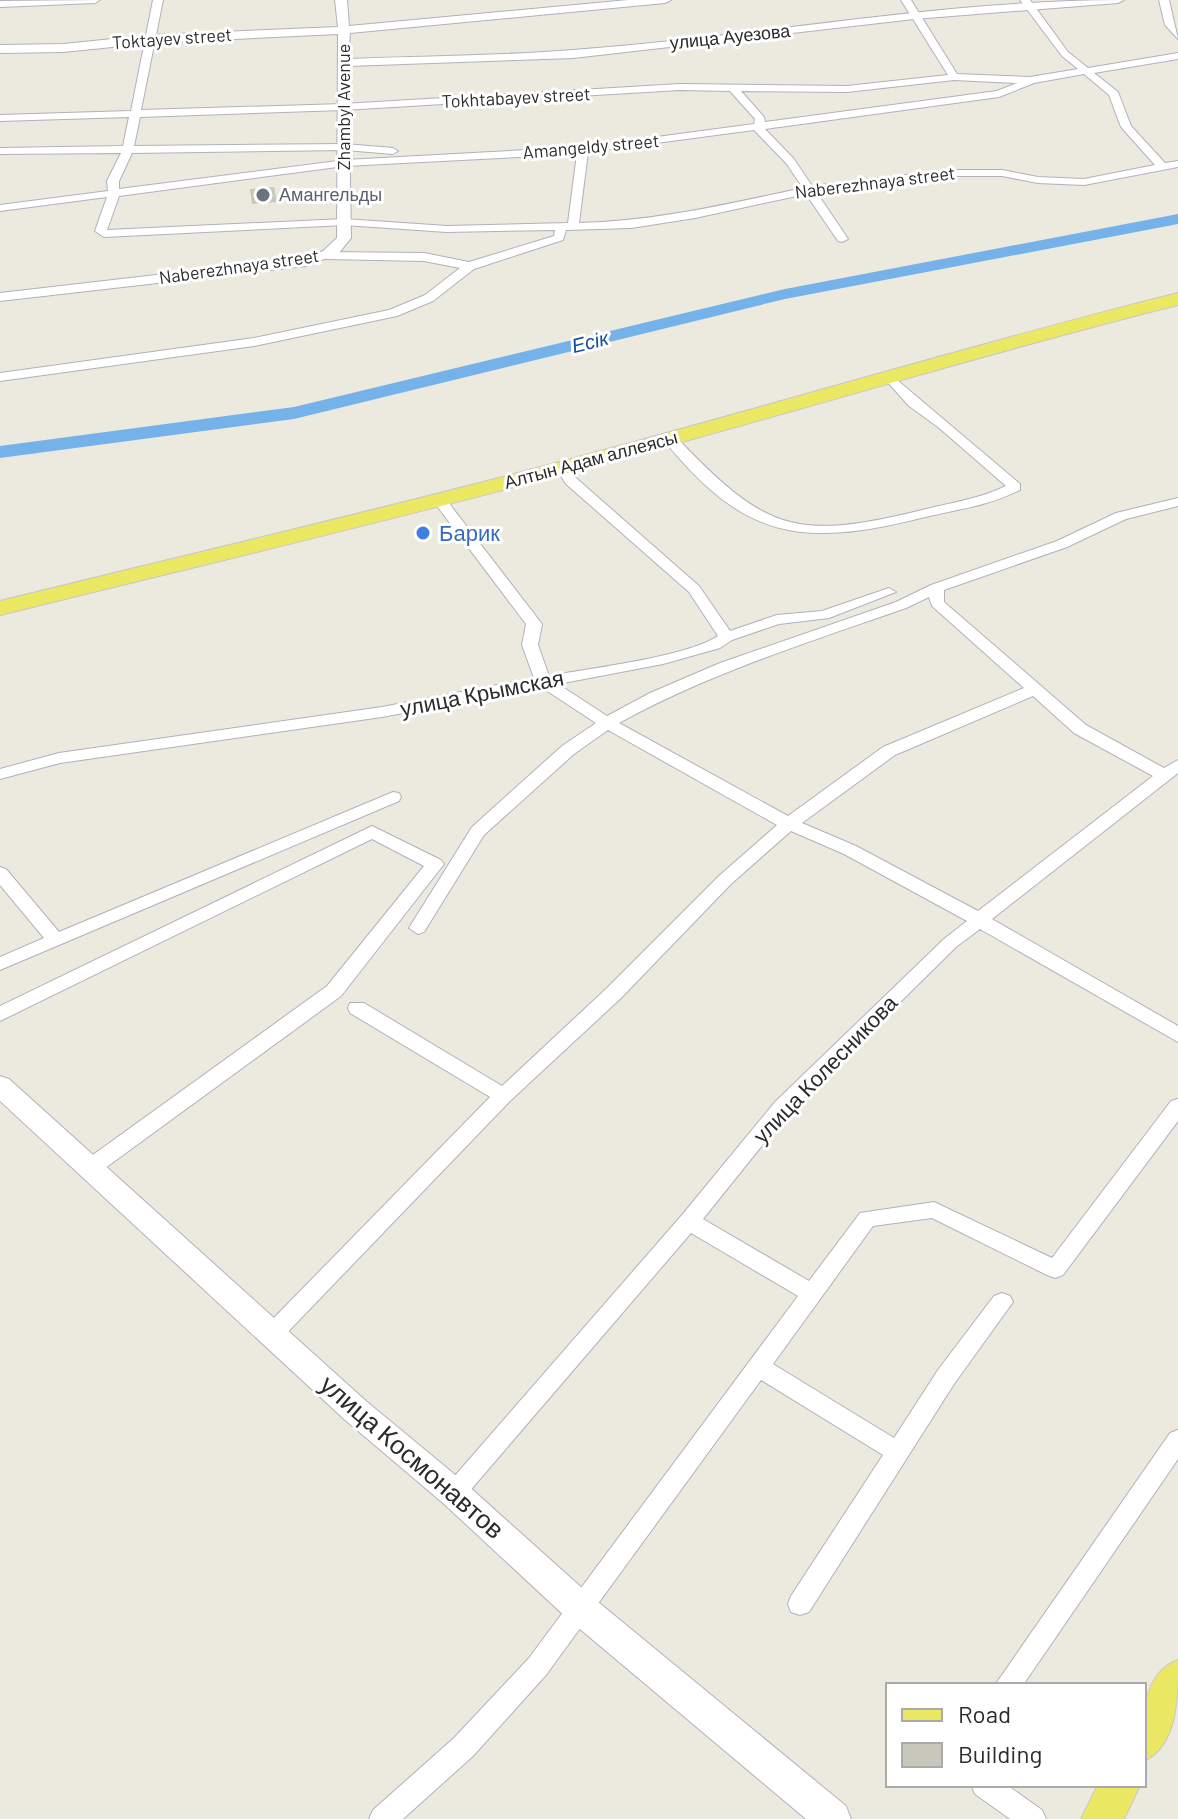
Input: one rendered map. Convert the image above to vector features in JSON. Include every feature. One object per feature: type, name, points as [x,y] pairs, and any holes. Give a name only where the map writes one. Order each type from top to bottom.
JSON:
[{"type":"main road","name":"Алтын Адам аллеясы","points":[[0,608],[563,468],[890,378],[1015,340],[1178,299]]},
{"type":"main road","name":"улица Космонавтов","points":[[0,1086],[355,1410],[454,1493],[580,1608],[833,1819]]},
{"type":"main road","points":[[1146,1737],[1178,1679]]},
{"type":"main road","points":[[1102,1819],[1119,1787]]},
{"type":"street","points":[[0,4],[95,0]]},
{"type":"street","points":[[158,0],[128,149],[113,181],[114,194],[101,231],[104,234],[344,222],[447,229],[568,226],[573,197],[581,186],[582,150]]},
{"type":"street","name":"Zhambyl Avenue","points":[[327,255],[340,246],[344,238],[344,30],[341,0]]},
{"type":"street","name":"Toktayev street","points":[[0,49],[63,48],[152,39],[344,30],[665,0]]},
{"type":"street","points":[[906,0],[954,77]]},
{"type":"street","name":"улица Ауезова","points":[[342,63],[573,54],[1027,3],[1118,0]]},
{"type":"street","points":[[1164,0],[1170,25],[1178,36]]},
{"type":"street","points":[[1027,3],[1065,54],[1114,94],[1126,127],[1164,168]]},
{"type":"street","name":"Amangeldy street","points":[[0,208],[345,163],[582,150],[758,128],[999,94],[1032,80],[1178,56]]},
{"type":"street","name":"Tokhtabayev street","points":[[0,118],[343,107],[680,87],[847,89],[954,77],[1032,80]]},
{"type":"street","points":[[732,87],[760,119],[758,128],[790,161],[842,239]]},
{"type":"street","points":[[0,151],[345,147],[469,155]]},
{"type":"street","name":"Naberezhnaya street","points":[[0,297],[306,262],[327,255],[424,257],[470,266],[559,238],[568,226],[661,222],[810,190],[968,172],[1084,182],[1178,164]]},
{"type":"street","points":[[0,377],[254,342],[393,313],[429,298],[470,266]]},
{"type":"street","points":[[670,439],[706,476],[744,506],[766,520],[792,527],[838,531],[912,518],[953,506],[977,504],[1015,487],[914,403],[890,378]]},
{"type":"street","points":[[563,468],[571,481],[694,589],[727,637]]},
{"type":"street","points":[[442,498],[444,506],[534,624],[530,645],[543,681],[607,723],[789,824],[863,856],[924,888],[1178,1035]]},
{"type":"street","points":[[418,928],[478,831],[568,750],[607,723],[656,696],[726,666],[1062,544],[1121,516],[1178,502]]},
{"type":"street","points":[[936,588],[937,603],[1080,729],[1170,769]]},
{"type":"street","name":"улица Крымская","points":[[0,774],[59,758],[382,712],[663,659],[715,645],[727,637],[777,620],[824,615],[889,592]]},
{"type":"street","points":[[273,1333],[503,1096],[614,993],[725,880],[789,824],[889,751],[1033,690]]},
{"type":"street","name":"улица Колесникова","points":[[454,1493],[689,1221],[782,1107],[950,943],[1170,769]]},
{"type":"street","points":[[0,964],[393,797]]},
{"type":"street","points":[[0,1014],[372,832],[435,864],[334,991],[90,1168]]},
{"type":"street","points":[[0,873],[55,939]]},
{"type":"street","points":[[357,1008],[503,1096]]},
{"type":"street","points":[[382,1819],[440,1772],[555,1646],[867,1219],[934,1210],[1055,1269],[1178,1106]]},
{"type":"street","points":[[689,1221],[810,1293]]},
{"type":"street","points":[[800,1604],[946,1377],[1002,1302]]},
{"type":"street","points":[[760,1367],[897,1452]]},
{"type":"street","points":[[1009,1683],[1178,1440]]},
{"type":"street","points":[[987,1787],[1033,1819]]},
{"type":"building","name":"Амангельды","points":[[274,187],[277,202],[252,204],[250,189]]},
{"type":"waterway","name":"Есік","points":[[0,452],[294,413],[785,294],[1178,219]]},
{"type":"place","name":"Амангельды","points":[[263,195]]},
{"type":"place","name":"Барик","points":[[423,533]]}]
